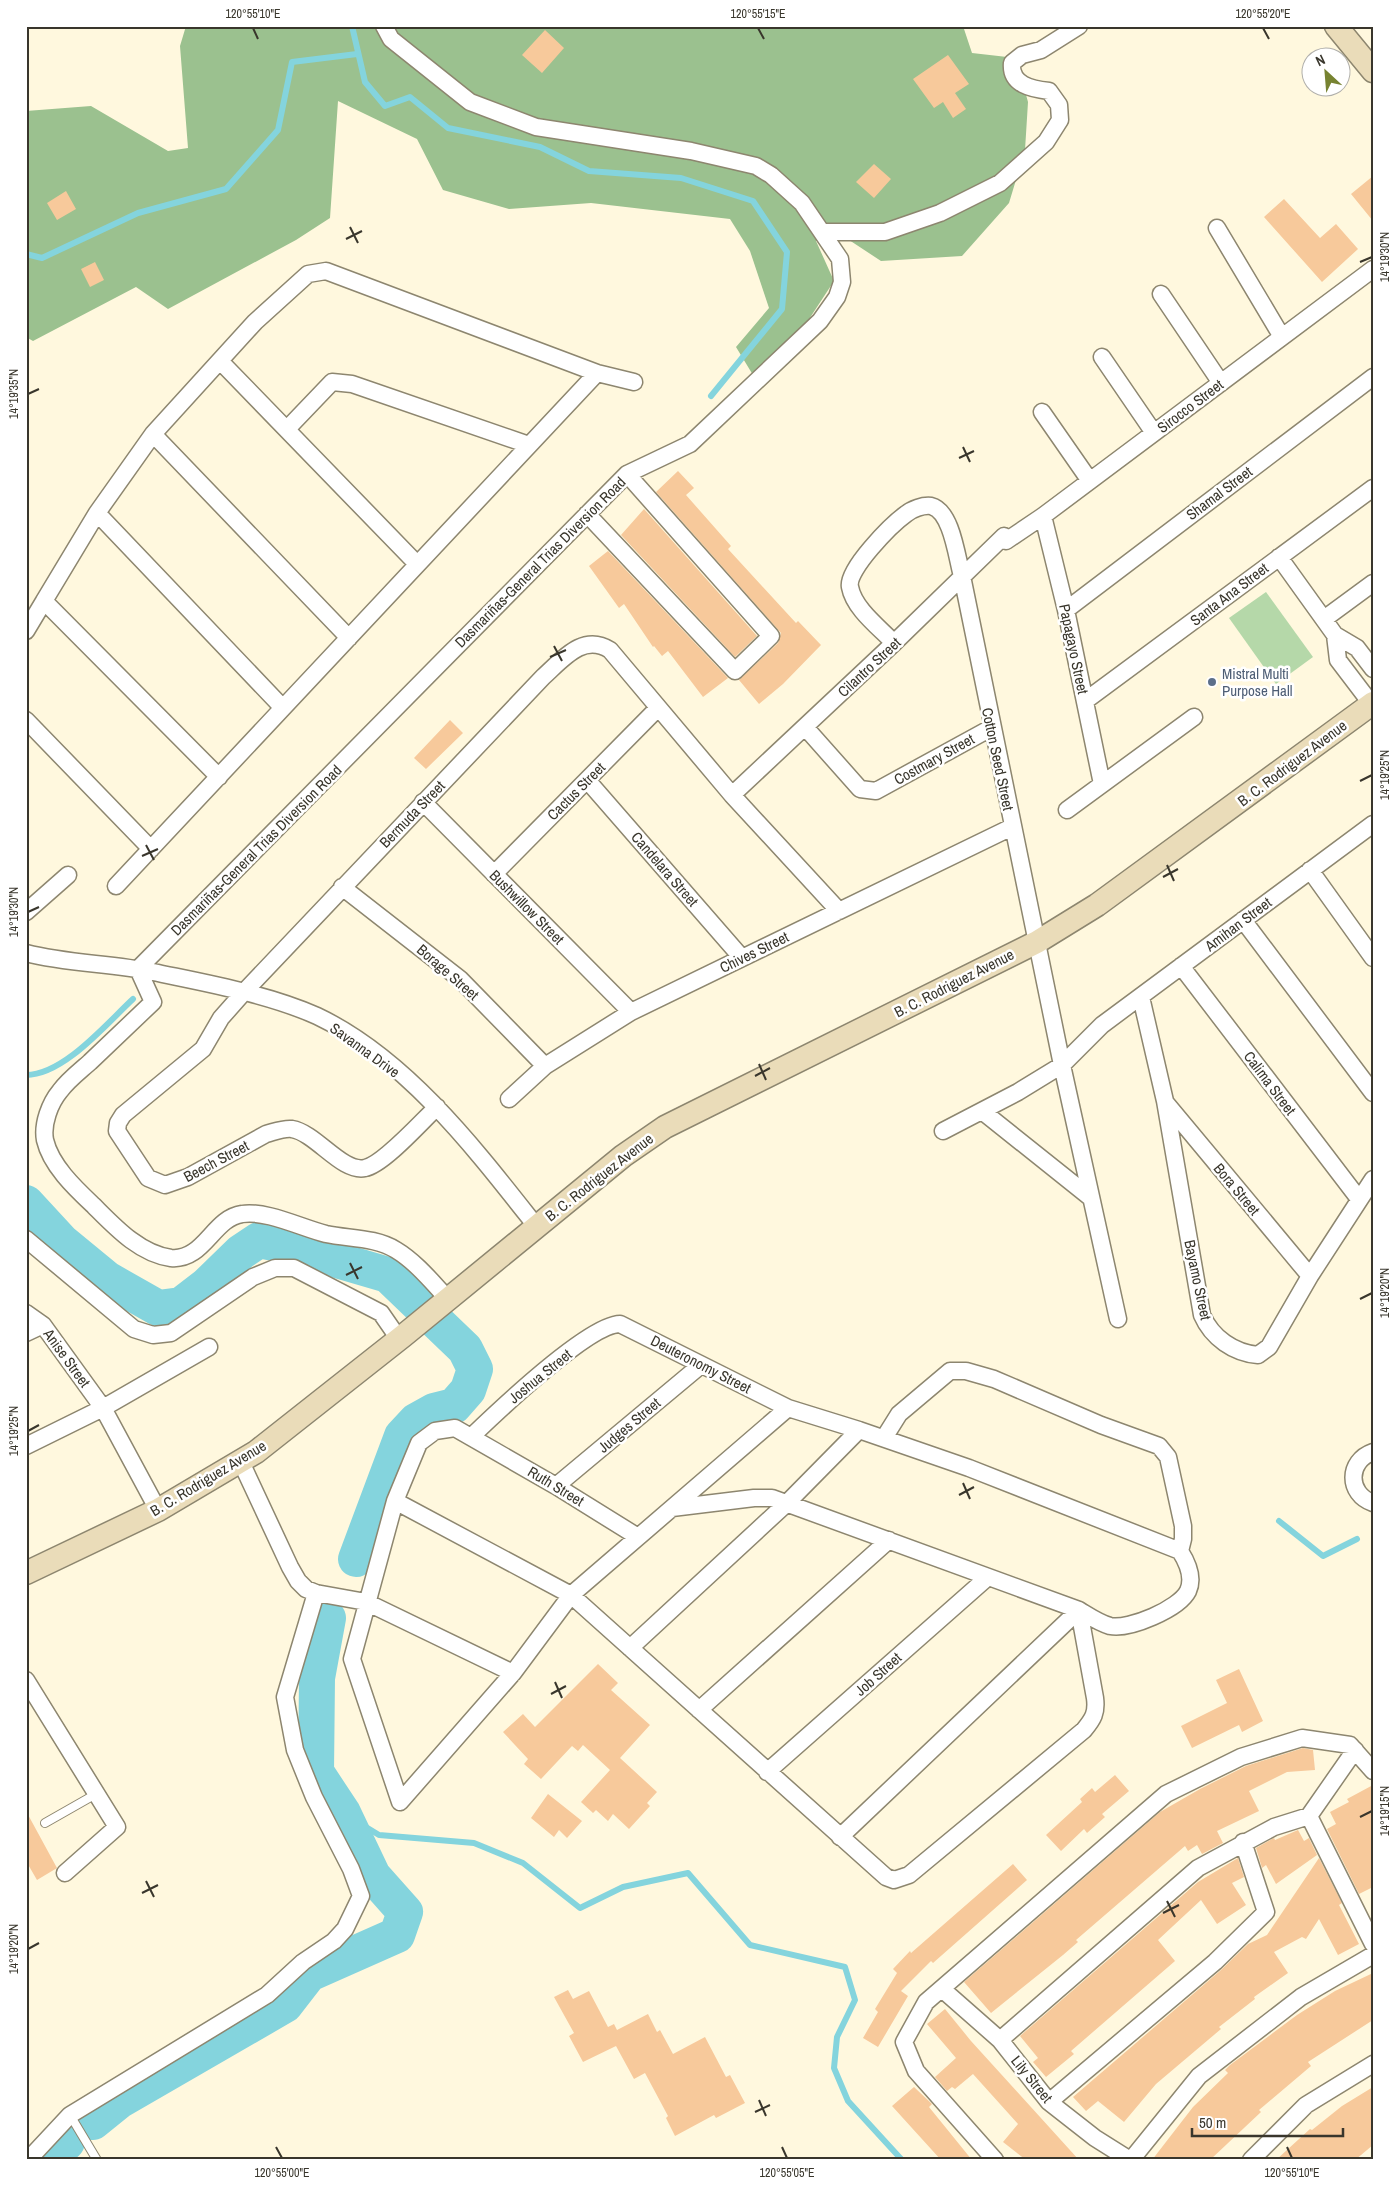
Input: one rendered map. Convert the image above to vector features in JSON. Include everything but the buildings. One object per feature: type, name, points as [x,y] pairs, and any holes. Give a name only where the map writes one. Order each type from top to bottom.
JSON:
[{"type":"street","points":[[823,232],[885,232],[940,213],[1000,183],[1046,142],[1060,120],[1059,105],[1049,91],[1028,88],[1015,79],[1011,70],[1012,62],[1022,55],[1041,50],[1079,26]]},
{"type":"street","points":[[1336,26],[1373,71]]},
{"type":"street","name":"Dasmariñas-General Trias Diversion Road","points":[[138,969],[627,474],[690,444],[820,321],[837,297],[842,282],[840,259],[823,232],[786,187],[756,166],[691,151],[536,127],[470,102],[388,33]]},
{"type":"street","points":[[1217,228],[1282,337]]},
{"type":"street","name":"Sirocco Street","points":[[1005,538],[1043,516],[1373,269]]},
{"type":"street","points":[[26,631],[97,513],[153,434],[255,322],[308,274],[326,271],[597,373],[634,382]]},
{"type":"street","points":[[1161,294],[1221,383]]},
{"type":"street","points":[[1102,357],[1154,433]]},
{"type":"street","points":[[220,361],[417,564]]},
{"type":"street","points":[[116,886],[597,373]]},
{"type":"street","name":"Shamal Street","points":[[1066,610],[1373,377]]},
{"type":"street","points":[[287,429],[332,382],[352,384],[529,445]]},
{"type":"street","points":[[1042,412],[1090,481]]},
{"type":"street","points":[[153,434],[349,638]]},
{"type":"street","points":[[587,514],[735,671],[771,636],[627,474]]},
{"type":"street","name":"Santa Ana Street","points":[[1085,701],[1373,488]]},
{"type":"street","name":"Cotton Seed Street","points":[[894,643],[863,610],[849,586],[851,573],[859,561],[906,514],[931,506],[941,512],[949,526],[962,576],[1012,827],[1118,1319]]},
{"type":"street","points":[[97,513],[283,708]]},
{"type":"street","name":"Papagayo Street","points":[[1043,516],[1066,610],[1102,784]]},
{"type":"street","name":"Cilantro Street","points":[[732,795],[806,727],[962,576],[1005,538]]},
{"type":"street","points":[[1279,557],[1335,635],[1357,648],[1373,669]]},
{"type":"street","points":[[1324,619],[1373,583]]},
{"type":"street","points":[[44,601],[219,777]]},
{"type":"street","points":[[1335,635],[1338,660],[1372,704]]},
{"type":"street","name":"Bermuda Street","points":[[244,992],[543,677],[575,650],[587,644],[600,644],[610,650],[658,708]]},
{"type":"street","name":"B. C. Rodriguez Avenue","points":[[26,1573],[158,1510],[256,1452],[401,1337],[623,1156],[665,1127],[1037,942],[1097,905],[1372,704]]},
{"type":"street","points":[[658,708],[732,795],[839,911]]},
{"type":"street","name":"Cactus Street","points":[[494,874],[658,708]]},
{"type":"street","points":[[1067,810],[1194,717]]},
{"type":"street","points":[[26,720],[151,849]]},
{"type":"street","name":"Costmary Street","points":[[806,727],[860,788],[876,791],[992,728]]},
{"type":"street","name":"Candelara Street","points":[[587,780],[742,958]]},
{"type":"street","name":"Bushwillow Street","points":[[423,802],[631,1012]]},
{"type":"street","name":"Amihan Street","points":[[943,1131],[1018,1092],[1062,1065],[1102,1025],[1373,824]]},
{"type":"street","name":"Chives Street","points":[[509,1099],[545,1066],[631,1012],[1012,827]]},
{"type":"street","points":[[1310,870],[1373,958]]},
{"type":"street","points":[[26,912],[68,875]]},
{"type":"street","name":"Borage Street","points":[[342,887],[460,979],[545,1066]]},
{"type":"street","points":[[1243,920],[1373,1093]]},
{"type":"street","name":"Savanna Drive","points":[[26,953],[105,966],[138,969],[244,992],[316,1016],[351,1036],[384,1060],[437,1107],[479,1153],[536,1226]]},
{"type":"street","name":"Calima Street","points":[[1181,966],[1359,1199]]},
{"type":"street","points":[[138,969],[153,1002],[60,1090],[47,1114],[45,1140],[56,1164],[80,1193],[127,1237],[154,1254],[173,1258],[193,1252],[226,1220],[242,1214],[279,1218],[327,1234],[378,1242],[396,1250],[419,1268],[445,1301]]},
{"type":"street","name":"Beech Street","points":[[244,992],[221,1018],[203,1049],[130,1108],[118,1123],[116,1131],[120,1140],[148,1178],[156,1183],[165,1185],[176,1182],[266,1134],[278,1130],[292,1129],[306,1134],[346,1164],[354,1168],[364,1169],[385,1157],[437,1107]]},
{"type":"street","name":"Bayamo Street","points":[[1140,997],[1165,1101],[1202,1315],[1214,1335],[1246,1354],[1258,1355],[1269,1347],[1310,1276],[1373,1179]]},
{"type":"street","name":"Bora Street","points":[[1165,1101],[1310,1276]]},
{"type":"street","points":[[982,1111],[1091,1198]]},
{"type":"street","points":[[26,1239],[134,1329],[153,1335],[171,1332],[253,1278],[275,1268],[294,1268],[381,1313],[401,1337]]},
{"type":"street","name":"Anise Street","points":[[26,1313],[43,1325],[103,1408],[158,1510]]},
{"type":"street","name":"Deuteronomy Street","points":[[613,1324],[627,1327],[788,1408],[884,1438],[969,1468],[1180,1551]]},
{"type":"street","name":"Joshua Street","points":[[472,1436],[527,1384],[598,1330],[613,1324]]},
{"type":"street","points":[[26,1333],[43,1325]]},
{"type":"street","points":[[26,1446],[103,1408],[209,1346]]},
{"type":"street","name":"Judges Street","points":[[556,1486],[701,1365]]},
{"type":"street","points":[[672,1508],[754,1498],[772,1498],[1079,1610],[1111,1626],[1131,1626],[1152,1617],[1188,1592],[1190,1578],[1186,1560],[1180,1551],[1183,1539],[1183,1526],[1168,1457],[1159,1446],[1101,1426],[966,1370],[950,1371],[899,1414],[884,1438]]},
{"type":"street","points":[[241,1462],[290,1567],[298,1581],[306,1589],[316,1593],[366,1602],[513,1673],[571,1595],[788,1408]]},
{"type":"street","name":"Ruth Street","points":[[513,1673],[400,1802],[352,1659],[395,1501],[419,1442],[444,1428],[455,1428],[472,1436],[556,1486],[638,1537]]},
{"type":"street","points":[[630,1648],[787,1503],[859,1430]]},
{"type":"street","points":[[1373,1452],[1360,1459],[1353,1475],[1357,1492],[1363,1498],[1373,1502]]},
{"type":"street","points":[[395,1501],[571,1595],[840,1837],[886,1877],[894,1880],[908,1875],[1084,1730],[1097,1711],[1079,1610]]},
{"type":"street","points":[[699,1710],[889,1540]]},
{"type":"street","name":"Job Street","points":[[767,1772],[988,1577]]},
{"type":"street","points":[[28,2160],[70,2115],[266,1995],[303,1962],[334,1941],[350,1921],[361,1896],[352,1869],[314,1797],[295,1750],[285,1697],[316,1593]]},
{"type":"street","points":[[840,1837],[1079,1610]]},
{"type":"street","points":[[26,1680],[117,1827],[65,1873]]},
{"type":"street","points":[[995,2160],[916,2071],[904,2042],[926,2002],[1166,1794],[1241,1758],[1302,1738],[1350,1745],[1373,1771]]},
{"type":"street","points":[[1000,2040],[1198,1868],[1243,1842],[1274,1827],[1309,1816],[1355,1750]]},
{"type":"street","points":[[1309,1816],[1373,1944]]},
{"type":"street","points":[[1049,2102],[1215,1962],[1266,1912],[1243,1842]]},
{"type":"street","points":[[1131,2160],[1199,2076],[1301,1996],[1373,1955]]},
{"type":"street","name":"Lily Street","points":[[942,1989],[1000,2040],[1049,2102],[1095,2138],[1131,2160]]},
{"type":"street","points":[[1251,2160],[1306,2105],[1373,2064]]},
{"type":"lane","points":[[45,1823],[96,1794]]},
{"type":"lane","points":[[70,2115],[97,2160]]},
{"type":"green space","points":[[186,26],[963,26],[972,53],[1016,58],[1028,102],[1025,150],[1009,203],[962,256],[881,261],[843,236],[816,241],[834,281],[798,336],[756,380],[736,347],[769,308],[750,251],[730,219],[591,203],[509,209],[443,190],[417,139],[338,101],[330,218],[296,240],[168,309],[136,287],[33,341],[26,337],[26,111],[91,106],[168,151],[188,148],[180,46]]},
{"type":"green space","points":[[1266,592],[1313,657],[1276,684],[1229,618]]},
{"type":"waterway","points":[[352,26],[365,82],[385,106],[410,97],[448,128],[540,147],[589,171],[681,178],[753,201],[787,252],[782,309],[711,396]]},
{"type":"waterway","points":[[26,254],[42,258],[138,213],[226,189],[278,130],[292,62],[357,54]]},
{"type":"waterway","points":[[26,1075],[40,1073],[70,1057],[98,1034],[133,999]]},
{"type":"waterway","points":[[26,1203],[62,1242],[107,1279],[158,1308],[181,1305],[207,1285],[241,1252],[259,1240],[289,1246],[388,1275],[465,1349],[475,1369],[468,1390],[454,1406],[434,1411],[416,1421],[402,1436],[356,1559]]},
{"type":"waterway","points":[[1279,1521],[1323,1556],[1357,1539]]},
{"type":"waterway","points":[[93,2122],[119,2101],[285,2005],[309,1974],[397,1935],[405,1912],[373,1876],[343,1813],[316,1772],[317,1678],[328,1618]]},
{"type":"waterway","points":[[343,1813],[379,1835],[474,1843],[523,1863],[580,1908],[623,1887],[688,1873],[750,1945],[845,1967],[855,2000],[837,2037],[834,2068],[848,2101],[902,2160]]},
{"type":"waterway","points":[[47,2160],[67,2142]]},
{"type":"place","name":"Mistral Multi Purpose Hall","points":[[1212,682]]}]
